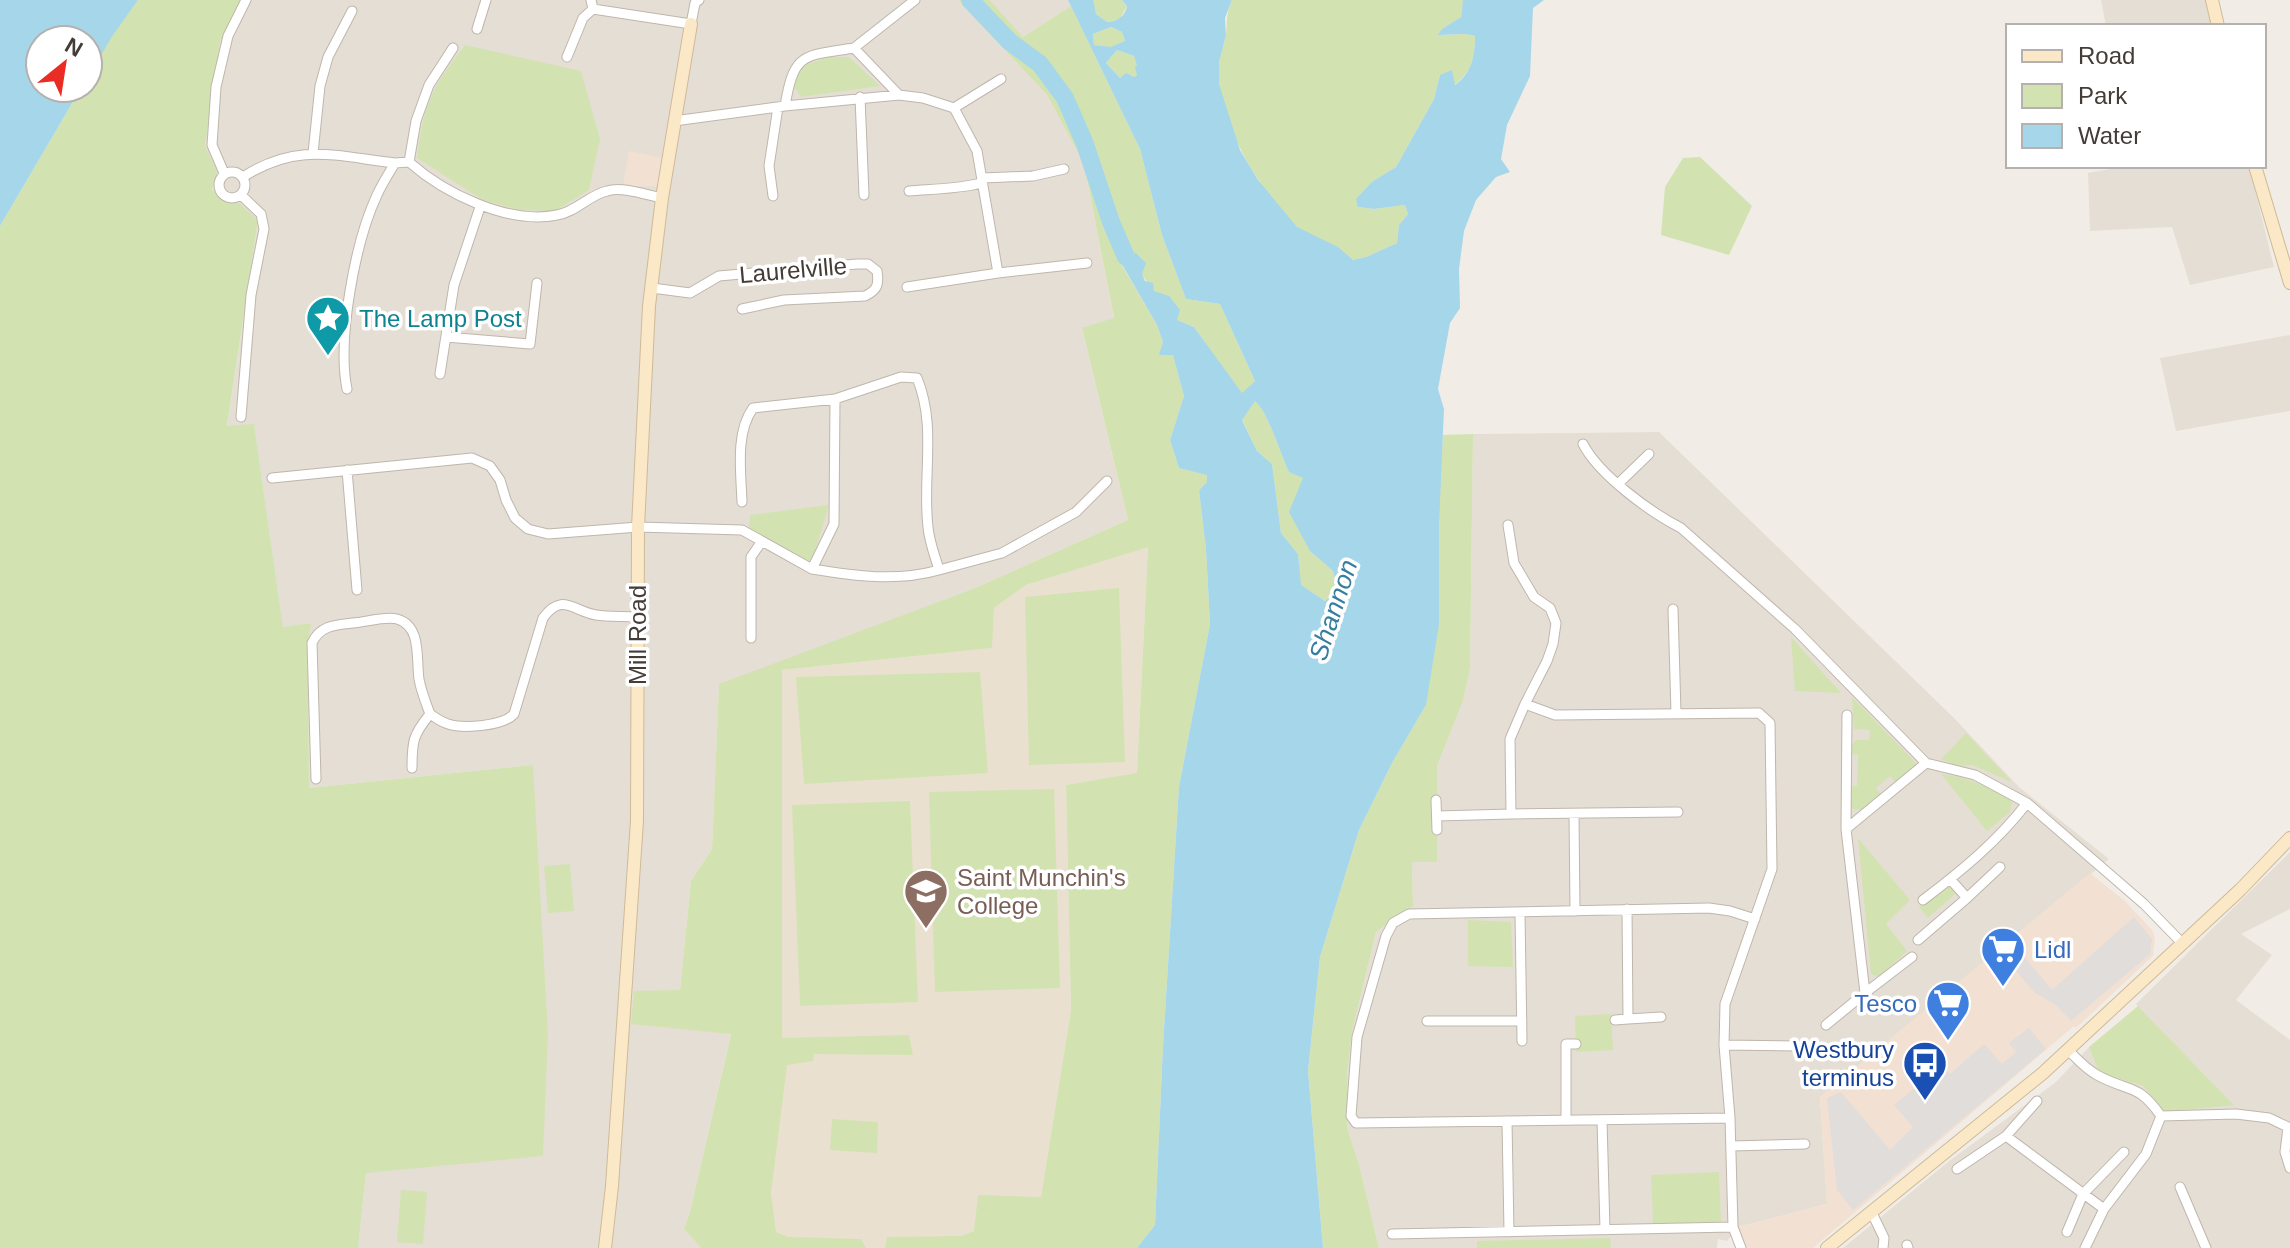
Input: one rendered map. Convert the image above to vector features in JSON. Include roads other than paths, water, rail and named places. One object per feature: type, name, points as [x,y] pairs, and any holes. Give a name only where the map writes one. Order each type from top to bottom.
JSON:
[{"type":"street","points":[[241,195],[228,198],[221,193],[218,185],[224,173],[212,145],[216,87],[228,36],[246,0]]},
{"type":"street","points":[[477,29],[486,0]]},
{"type":"street","points":[[567,57],[592,4],[691,24],[695,3],[699,0]]},
{"type":"street","points":[[773,196],[769,166],[790,75],[799,62],[820,54],[854,48],[915,0]]},
{"type":"street","points":[[2212,0],[2218,24]]},
{"type":"street","points":[[313,153],[320,86],[328,57],[352,11]]},
{"type":"street","name":"Mill Road","points":[[605,1248],[637,821],[636,617],[642,409],[662,198],[691,24]]},
{"type":"street","points":[[409,162],[416,121],[429,85],[453,48]]},
{"type":"street","points":[[854,48],[899,95]]},
{"type":"street","points":[[954,108],[1001,79]]},
{"type":"street","points":[[674,121],[782,106],[899,95],[923,98],[954,108],[977,151],[998,273]]},
{"type":"street","points":[[860,97],[864,195]]},
{"type":"street","points":[[243,177],[266,162],[313,153],[409,162],[480,207],[519,215],[557,216],[582,206],[604,191],[614,189],[662,198]]},
{"type":"street","points":[[347,389],[343,372],[345,327],[358,256],[376,197],[395,163]]},
{"type":"street","points":[[2256,168],[2290,283]]},
{"type":"street","points":[[909,191],[953,190],[983,180],[1033,176],[1064,169]]},
{"type":"street","points":[[224,173],[237,172],[243,177],[245,185],[241,195]]},
{"type":"street","points":[[241,195],[261,214],[264,229],[251,295],[241,417]]},
{"type":"street","points":[[440,374],[454,285],[480,207]]},
{"type":"street","points":[[907,287],[1087,263]]},
{"type":"street","name":"Laurelville","points":[[652,288],[690,293],[719,276],[857,264],[868,264],[877,271],[879,283],[874,292],[865,296],[784,300],[742,309]]},
{"type":"street","points":[[446,337],[530,344],[537,283]]},
{"type":"street","points":[[742,502],[740,455],[747,417],[753,408],[835,399],[901,377],[917,378],[925,398],[928,420],[928,529],[939,570]]},
{"type":"street","points":[[812,569],[834,524],[835,399]]},
{"type":"street","points":[[1583,444],[1590,458],[1664,519],[1681,528],[1795,629],[1926,763],[1975,775],[2027,803],[2144,904],[2183,944]]},
{"type":"street","points":[[1619,483],[1649,454]]},
{"type":"street","points":[[272,478],[472,458],[490,466],[500,480],[515,518],[528,529],[548,534],[638,527],[742,530],[812,569],[884,579],[922,575],[992,556],[1015,546],[1076,512],[1107,481]]},
{"type":"street","points":[[347,470],[357,590]]},
{"type":"street","points":[[1508,525],[1514,563],[1534,597],[1550,608],[1556,623],[1547,661],[1510,739],[1511,814]]},
{"type":"street","points":[[751,638],[751,557],[762,541]]},
{"type":"street","points":[[316,779],[312,643],[315,635],[324,628],[395,619],[405,624],[416,641],[419,679],[430,714],[452,725],[509,719],[518,708],[543,618],[549,610],[568,604],[598,615],[636,617]]},
{"type":"street","points":[[1673,609],[1676,713]]},
{"type":"street","points":[[1525,704],[1555,715],[1759,713],[1770,723],[1772,869],[1725,1004],[1724,1045],[1733,1227],[1741,1248]]},
{"type":"street","points":[[412,768],[412,743],[416,732],[430,714]]},
{"type":"street","points":[[1847,715],[1846,829],[1865,993]]},
{"type":"street","points":[[1846,829],[1926,763]]},
{"type":"street","points":[[1436,800],[1437,830]]},
{"type":"street","points":[[1923,900],[2011,824],[2027,803]]},
{"type":"street","points":[[1437,816],[1678,812]]},
{"type":"street","points":[[1574,814],[1575,911]]},
{"type":"street","points":[[1827,1248],[2043,1073],[2183,944],[2290,838]]},
{"type":"street","points":[[1918,940],[2000,867]]},
{"type":"street","points":[[1950,879],[1967,898]]},
{"type":"street","points":[[1730,1118],[1356,1123],[1351,1116],[1357,1037],[1386,936],[1393,923],[1409,914],[1709,908],[1755,919]]},
{"type":"street","points":[[1627,909],[1628,1019]]},
{"type":"street","points":[[1520,913],[1522,1041]]},
{"type":"street","points":[[1826,1025],[1912,957]]},
{"type":"street","points":[[1615,1020],[1661,1017]]},
{"type":"street","points":[[1427,1021],[1522,1021]]},
{"type":"street","points":[[1566,1120],[1566,1044],[1576,1044]]},
{"type":"street","points":[[1724,1045],[1798,1046]]},
{"type":"street","points":[[2068,1050],[2096,1075],[2147,1097],[2161,1116]]},
{"type":"street","points":[[1957,1169],[2006,1136],[2037,1101]]},
{"type":"street","points":[[2161,1116],[2236,1114],[2269,1118],[2289,1128],[2285,1152],[2290,1168]]},
{"type":"street","points":[[2085,1248],[2104,1209],[2146,1154],[2161,1116]]},
{"type":"street","points":[[1602,1120],[1605,1230]]},
{"type":"street","points":[[1507,1121],[1509,1232]]},
{"type":"street","points":[[2006,1136],[2104,1209]]},
{"type":"street","points":[[1731,1146],[1805,1144]]},
{"type":"street","points":[[2067,1232],[2083,1194],[2124,1152]]},
{"type":"street","points":[[2180,1187],[2206,1248]]},
{"type":"street","points":[[1871,1211],[1884,1238],[1883,1248]]},
{"type":"street","points":[[1392,1234],[1733,1227]]},
{"type":"water","points":[[0,0],[138,0],[104,50],[104,24],[24,24],[24,104],[72,104],[0,226]]},
{"type":"water","name":"Shannon","points":[[1068,0],[1093,0],[1096,14],[1107,22],[1122,16],[1127,6],[1122,0],[1232,0],[1225,18],[1226,36],[1219,61],[1219,84],[1240,150],[1258,180],[1297,227],[1338,247],[1353,260],[1366,257],[1397,243],[1399,225],[1408,214],[1405,205],[1374,209],[1358,207],[1356,199],[1373,181],[1396,167],[1434,99],[1440,75],[1452,70],[1455,85],[1471,63],[1475,36],[1438,35],[1442,29],[1461,17],[1463,0],[1544,0],[1533,8],[1530,76],[1507,125],[1501,159],[1510,172],[1496,177],[1476,200],[1464,231],[1459,269],[1460,308],[1450,323],[1438,389],[1444,409],[1439,624],[1426,705],[1392,763],[1359,830],[1320,957],[1308,1071],[1323,1248],[1137,1248],[1155,1225],[1179,787],[1210,624],[1199,490],[1207,482],[1207,475],[1179,468],[1170,440],[1184,396],[1173,355],[1159,355],[1163,342],[1157,325],[1120,261],[1136,253],[1146,263],[1142,274],[1145,281],[1153,283],[1154,291],[1169,296],[1180,310],[1177,320],[1194,327],[1242,393],[1255,381],[1220,304],[1186,299],[1162,235],[1140,149]],"holes":[[[1111,27],[1122,32],[1125,41],[1111,47],[1094,45],[1093,34]],[[1117,50],[1134,56],[1137,75],[1134,77],[1126,73],[1120,78],[1106,63]],[[1255,401],[1269,423],[1289,472],[1303,478],[1289,512],[1310,551],[1333,571],[1338,590],[1325,601],[1301,585],[1298,554],[1281,533],[1272,464],[1257,451],[1242,420]]]},
{"type":"waterway","points":[[970,0],[1010,42],[1040,64],[1065,98],[1126,257]]},
{"type":"place","name":"The Lamp Post","points":[[328,357]]},
{"type":"place","name":"Saint Munchin's College","points":[[926,930]]},
{"type":"place","name":"Lidl","points":[[2003,988]]},
{"type":"place","name":"Tesco","points":[[1948,1042]]},
{"type":"place","name":"Westbury terminus","points":[[1925,1102]]}]
